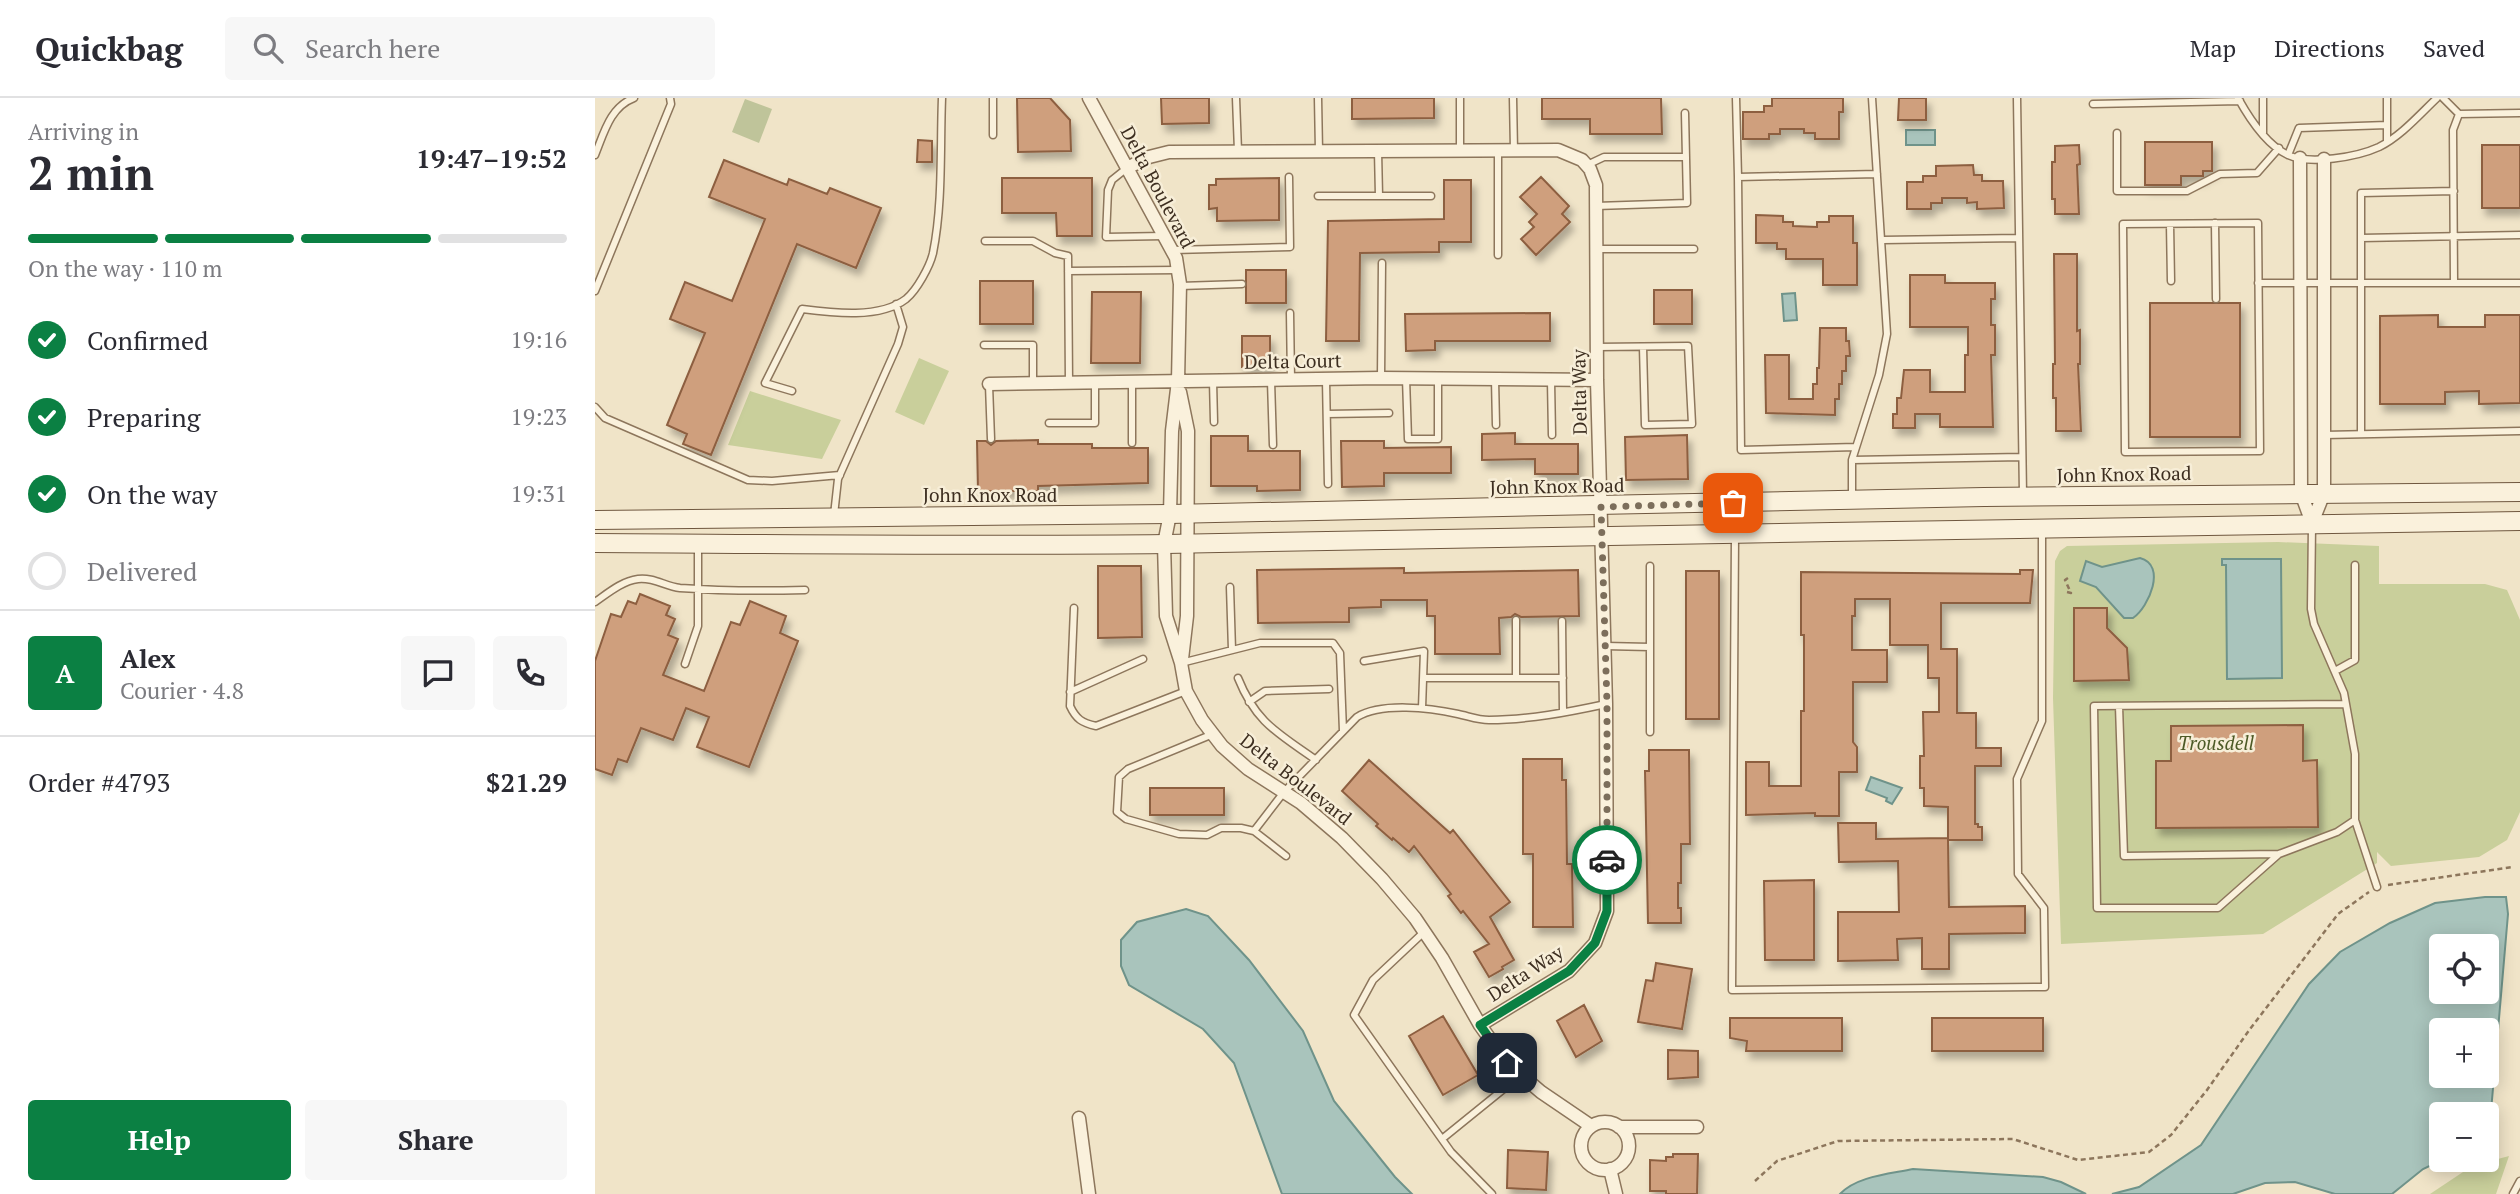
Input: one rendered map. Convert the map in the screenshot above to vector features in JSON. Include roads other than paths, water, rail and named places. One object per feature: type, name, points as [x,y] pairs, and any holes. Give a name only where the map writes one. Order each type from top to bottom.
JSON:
[{"type":"main road","name":"John Knox Road","points":[[595,520],[1189,514],[2023,496],[2520,492]]},
{"type":"main road","points":[[2023,496],[2023,528]]},
{"type":"main road","points":[[2042,496],[2042,528]]},
{"type":"main road","points":[[831,546],[834,517]]},
{"type":"main road","points":[[595,544],[1186,544],[2520,521]]},
{"type":"street","name":"Delta Boulevard","points":[[1089,98],[1176,258],[1178,270],[1178,381],[1172,431],[1170,514],[1164,544],[1166,616],[1181,663],[1186,691],[1202,720],[1222,746],[1248,769],[1284,792],[1342,838],[1382,878],[1442,958],[1480,1025],[1507,1063],[1541,1092],[1591,1126]]},
{"type":"street","points":[[1127,168],[1149,157],[1169,152],[1238,151],[1558,150],[1574,155],[1587,165]]},
{"type":"street","points":[[2294,156],[2300,283],[2301,493],[2312,523]]},
{"type":"street","points":[[2312,523],[2325,493],[2324,159]]},
{"type":"street","name":"Delta Way","points":[[1480,1025],[1569,971],[1595,943],[1607,911],[1607,704],[1597,380],[1598,249],[1594,177],[1587,165]]},
{"type":"street","name":"Delta Court","points":[[989,384],[1381,378],[1597,380]]},
{"type":"street","name":"Delta Boulevard","points":[[1178,381],[1188,431],[1189,514],[1186,544],[1187,616],[1181,663]]},
{"type":"street","points":[[1079,1118],[1089,1194]]},
{"type":"street","points":[[1602,1122],[1610,1122],[1619,1127],[1625,1132],[1629,1150],[1619,1165],[1610,1169],[1595,1168],[1585,1160],[1582,1152],[1583,1137],[1591,1126],[1602,1122]]},
{"type":"street","points":[[1619,1127],[1697,1127]]},
{"type":"street","points":[[1610,1169],[1616,1194]]},
{"type":"lane","points":[[595,155],[609,120],[622,102],[634,98]]},
{"type":"lane","points":[[595,291],[671,104],[670,98]]},
{"type":"lane","points":[[792,391],[765,383],[802,309],[872,313],[896,304],[914,291],[932,256],[938,204],[942,98]]},
{"type":"lane","points":[[993,98],[993,135]]},
{"type":"lane","points":[[1236,98],[1238,151]]},
{"type":"lane","points":[[1318,98],[1319,151]]},
{"type":"lane","points":[[1460,98],[1460,150]]},
{"type":"lane","points":[[1513,98],[1514,150]]},
{"type":"lane","points":[[1736,98],[1741,450],[1856,447]]},
{"type":"lane","points":[[1852,500],[1852,460],[1879,375],[1887,334],[1872,98]]},
{"type":"lane","points":[[2017,98],[2023,496]]},
{"type":"lane","points":[[2263,98],[2263,133]]},
{"type":"lane","points":[[2387,98],[2387,141]]},
{"type":"lane","points":[[2093,104],[2239,99],[2263,133],[2279,148],[2294,156],[2324,159],[2359,153],[2387,141],[2437,98]]},
{"type":"lane","points":[[2443,98],[2459,114],[2520,113]]},
{"type":"lane","points":[[1596,206],[1688,203],[1685,113]]},
{"type":"lane","points":[[2454,283],[2453,130],[2459,114]]},
{"type":"lane","points":[[2294,156],[2299,128],[2387,125]]},
{"type":"lane","points":[[2117,133],[2117,191],[2187,191],[2220,174],[2257,173],[2279,148]]},
{"type":"lane","points":[[1498,150],[1498,255]]},
{"type":"lane","points":[[1378,151],[1379,196]]},
{"type":"lane","points":[[1587,165],[1604,158],[1686,157]]},
{"type":"lane","points":[[1127,168],[1112,180],[1108,190],[1107,237],[1164,236]]},
{"type":"lane","points":[[1738,177],[1877,174]]},
{"type":"lane","points":[[1171,250],[1290,247],[1289,177]]},
{"type":"lane","points":[[2361,434],[2361,193],[2453,191]]},
{"type":"lane","points":[[1318,196],[1431,196]]},
{"type":"lane","points":[[2215,223],[2216,299]]},
{"type":"lane","points":[[2215,223],[2258,223],[2260,451],[2125,452],[2123,224],[2215,223]]},
{"type":"lane","points":[[2170,224],[2171,281]]},
{"type":"lane","points":[[2361,238],[2520,235]]},
{"type":"lane","points":[[1883,240],[2019,238]]},
{"type":"lane","points":[[985,241],[1033,241],[1055,253],[1068,256],[1069,383]]},
{"type":"lane","points":[[1598,249],[1694,249]]},
{"type":"lane","points":[[1381,378],[1382,263]]},
{"type":"lane","points":[[1068,271],[1178,270]]},
{"type":"lane","points":[[2258,283],[2520,283]]},
{"type":"lane","points":[[1180,286],[1242,284]]},
{"type":"lane","points":[[834,517],[840,475],[903,327],[896,304]]},
{"type":"lane","points":[[1290,313],[1291,380]]},
{"type":"lane","points":[[984,345],[1033,345],[1033,383]]},
{"type":"lane","points":[[1598,347],[1688,346],[1692,424],[1645,425],[1643,347]]},
{"type":"lane","points":[[1406,378],[1408,439],[1438,439],[1438,379]]},
{"type":"lane","points":[[1495,379],[1496,425]]},
{"type":"lane","points":[[1551,379],[1552,435]]},
{"type":"lane","points":[[1326,380],[1328,484]]},
{"type":"lane","points":[[1213,381],[1214,422]]},
{"type":"lane","points":[[1271,381],[1273,445]]},
{"type":"lane","points":[[1049,423],[1095,423],[1095,382]]},
{"type":"lane","points":[[1132,382],[1132,443]]},
{"type":"lane","points":[[989,384],[991,439]]},
{"type":"lane","points":[[595,407],[605,418],[748,480],[772,481],[840,475]]},
{"type":"lane","points":[[1327,414],[1389,413]]},
{"type":"lane","points":[[2324,435],[2520,431]]},
{"type":"lane","points":[[1852,460],[2022,457]]},
{"type":"lane","points":[[2312,523],[2311,609],[2314,624],[2344,693],[2355,754],[2355,820],[2377,887]]},
{"type":"lane","points":[[1735,534],[1732,990],[2045,987],[2044,908],[2018,874],[2017,792],[2017,779],[2042,721],[2042,528]]},
{"type":"lane","points":[[685,664],[698,626],[698,544]]},
{"type":"lane","points":[[2335,671],[2355,660],[2355,565]]},
{"type":"lane","points":[[1650,566],[1650,732]]},
{"type":"lane","points":[[595,602],[617,587],[642,578],[675,587],[698,589],[805,590]]},
{"type":"lane","points":[[1230,586],[1232,650]]},
{"type":"lane","points":[[1074,608],[1070,706],[1075,716],[1084,724],[1096,726],[1186,691]]},
{"type":"lane","points":[[1515,620],[1516,678]]},
{"type":"lane","points":[[1562,621],[1563,712]]},
{"type":"lane","points":[[1181,663],[1260,643],[1333,643],[1340,653],[1343,731]]},
{"type":"lane","points":[[1605,646],[1650,647]]},
{"type":"lane","points":[[1364,661],[1424,651],[1422,708]]},
{"type":"lane","points":[[1070,692],[1143,659]]},
{"type":"lane","points":[[1238,678],[1255,713],[1272,730],[1316,760]]},
{"type":"lane","points":[[1424,678],[1563,678]]},
{"type":"lane","points":[[1249,702],[1265,691],[1329,689]]},
{"type":"lane","points":[[1254,831],[1284,792],[1364,713],[1381,709],[1422,708],[1489,720],[1607,704]]},
{"type":"lane","points":[[2279,854],[2218,908],[2097,908],[2094,706],[2346,704]]},
{"type":"lane","points":[[2119,706],[2124,856],[2279,854],[2337,832],[2355,820]]},
{"type":"lane","points":[[1213,734],[1128,769],[1119,777],[1117,812],[1126,819],[1179,834],[1207,835],[1221,828],[1254,831],[1286,856]]},
{"type":"lane","points":[[1424,932],[1373,980],[1354,1015],[1451,1152],[1492,1194]]},
{"type":"lane","points":[[1442,1139],[1521,1075]]},
{"type":"lane","points":[[2513,1194],[2520,1181]]},
{"type":"water","points":[[1906,130],[1935,130],[1935,145],[1906,145]]},
{"type":"water","points":[[1795,293],[1797,320],[1784,321],[1782,294]]},
{"type":"water","points":[[2140,558],[2148,562],[2153,569],[2153,586],[2145,605],[2133,618],[2124,618],[2096,587],[2080,581],[2086,561],[2102,567]]},
{"type":"water","points":[[2222,559],[2281,559],[2282,678],[2227,679],[2226,565],[2222,565]]},
{"type":"water","points":[[1871,777],[1902,788],[1892,804],[1886,801],[1887,798],[1866,790]]},
{"type":"water","points":[[2506,897],[2508,914],[2499,1018],[2429,1018],[2429,1088],[2493,1088],[2492,1102],[2429,1102],[2429,1166],[2392,1194],[2335,1194],[2295,1182],[2265,1183],[2233,1194],[2112,1194],[2139,1187],[2201,1145],[2309,984],[2340,952],[2390,923],[2435,903]]},
{"type":"water","points":[[1186,909],[1208,916],[1249,960],[1303,1031],[1334,1101],[1395,1177],[1412,1194],[1282,1194],[1234,1063],[1203,1029],[1129,985],[1121,966],[1121,940],[1137,922]]},
{"type":"water","points":[[1913,1169],[2043,1177],[2086,1194],[1840,1194],[1865,1179]]},
{"type":"park label","name":"Trousdell","points":[[2216,743]]}]
